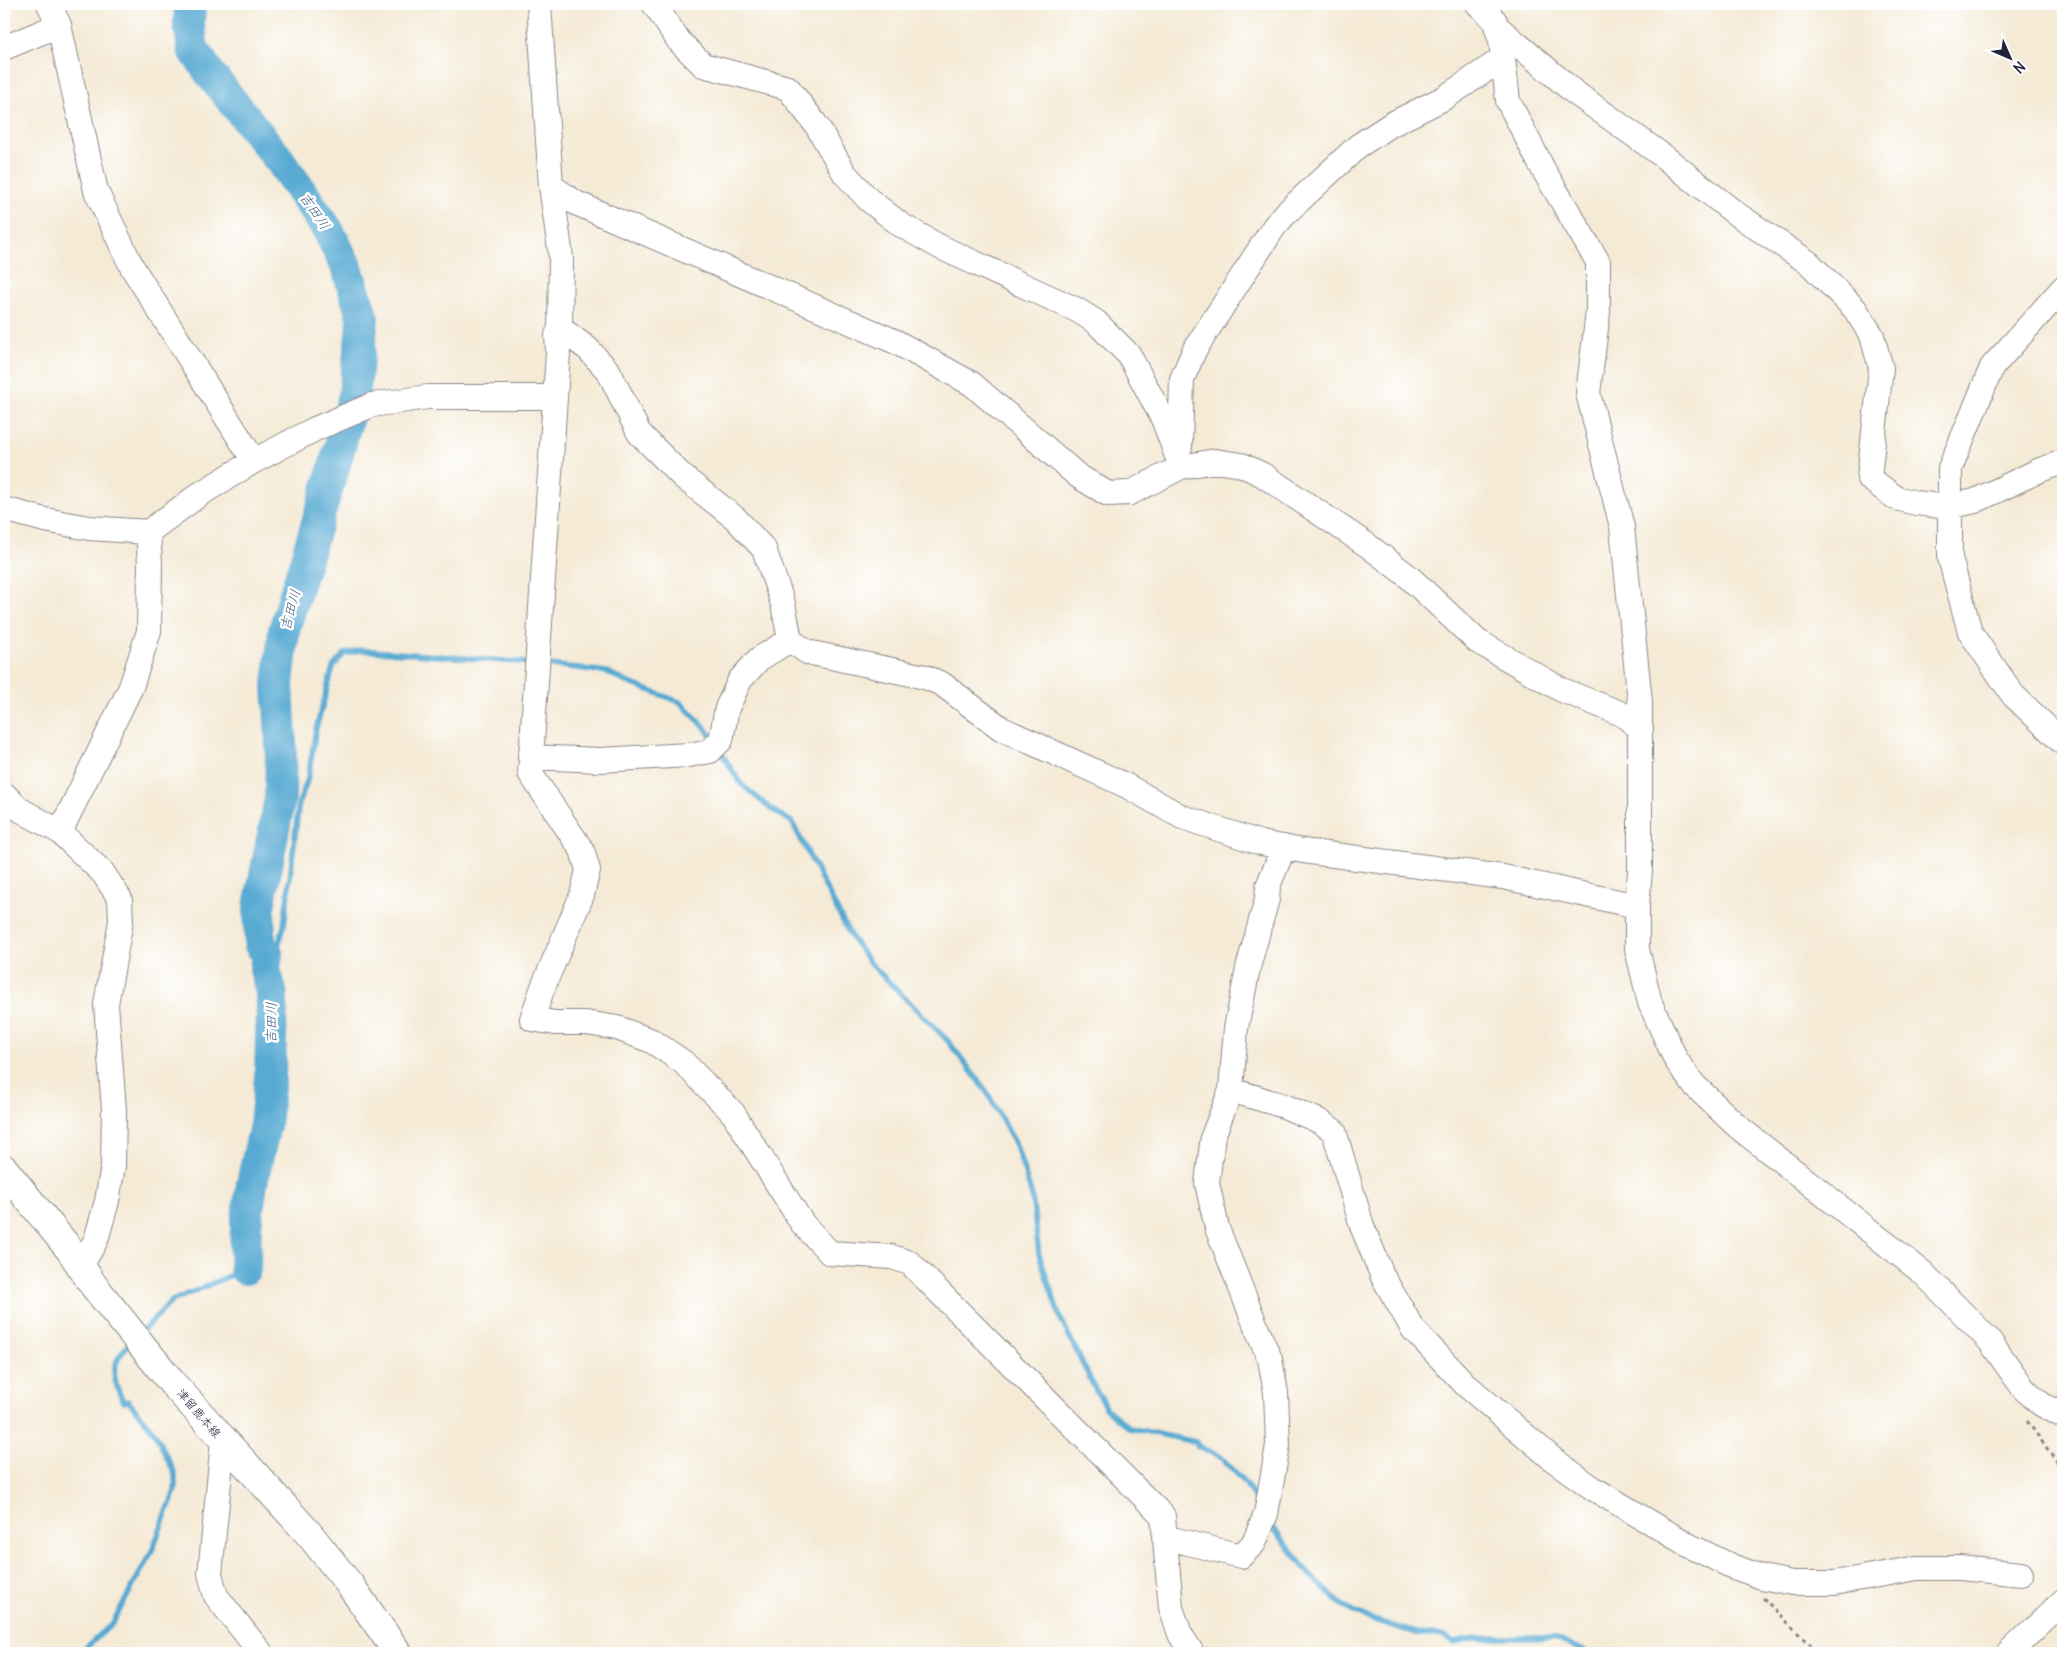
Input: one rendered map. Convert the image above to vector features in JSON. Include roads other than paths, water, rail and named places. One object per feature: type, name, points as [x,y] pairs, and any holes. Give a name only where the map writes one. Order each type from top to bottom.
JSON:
[{"type":"main road","name":"津留鹿本線","points":[[4,1169],[70,1250],[94,1286],[173,1384],[310,1535],[350,1584],[398,1653]]},
{"type":"street","points":[[49,4],[59,25],[96,191],[132,267],[254,461]]},
{"type":"street","points":[[539,4],[551,186],[561,257],[560,328],[557,335],[558,353],[530,774],[582,850],[588,870],[582,895],[543,987],[532,1020],[555,1023],[586,1023],[617,1028],[652,1041],[683,1062],[733,1113],[802,1223],[830,1252],[892,1257],[910,1263],[1163,1516],[1171,1608],[1180,1634],[1192,1653]]},
{"type":"street","points":[[654,4],[679,41],[703,65],[788,88],[817,126],[845,174],[869,200],[901,225],[940,247],[1077,310],[1096,322],[1130,355],[1164,421],[1181,466]]},
{"type":"street","points":[[1478,4],[1495,21],[1501,41],[1508,101],[1543,169],[1598,262],[1598,312],[1588,393],[1622,527],[1640,702],[1640,871],[1637,906],[1637,949],[1650,1003],[1676,1060],[1694,1085],[1738,1126],[1922,1273],[1989,1340],[2024,1388],[2041,1404],[2063,1416]]},
{"type":"street","points":[[4,48],[59,25]]},
{"type":"street","points":[[1496,26],[1574,92],[1663,156],[1735,213],[1809,263],[1854,309],[1872,336],[1881,368],[1869,478],[1896,498],[1916,503],[1950,506],[1975,501],[2040,470],[2063,462]]},
{"type":"street","points":[[1181,466],[1180,415],[1182,379],[1195,349],[1274,227],[1286,213],[1358,146],[1392,124],[1444,98],[1502,59]]},
{"type":"street","points":[[551,186],[576,204],[896,342],[972,384],[1078,476],[1108,494],[1130,493],[1181,466],[1216,461],[1242,465],[1263,475],[1367,545],[1401,571],[1477,641],[1562,690],[1622,714],[1641,729]]},
{"type":"street","points":[[2063,288],[1992,367],[1950,468],[1950,558],[1970,632],[2013,695],[2063,743]]},
{"type":"street","points":[[560,328],[588,349],[609,372],[638,433],[683,477],[735,518],[764,549],[783,604],[790,640],[807,652],[925,677],[942,684],[1002,729],[1125,785],[1182,816],[1261,843],[1303,851],[1503,877],[1637,906]]},
{"type":"street","points":[[4,509],[45,520],[89,528],[148,532],[200,494],[254,461],[315,429],[372,405],[428,397],[555,397]]},
{"type":"street","points":[[60,832],[131,687],[149,631],[150,564],[148,532]]},
{"type":"street","points":[[530,757],[600,760],[689,756],[710,751],[721,740],[727,708],[740,680],[759,659],[790,640]]},
{"type":"street","points":[[4,794],[18,809],[60,832],[103,873],[120,899],[121,921],[106,1004],[114,1110],[113,1166],[107,1201],[96,1240],[81,1266]]},
{"type":"street","points":[[1164,1537],[1241,1556],[1254,1542],[1266,1514],[1278,1445],[1276,1393],[1270,1359],[1217,1228],[1207,1183],[1213,1136],[1231,1090],[1236,1028],[1249,964],[1268,886],[1284,846]]},
{"type":"street","points":[[1231,1090],[1284,1106],[1319,1121],[1334,1130],[1362,1226],[1383,1277],[1412,1329],[1466,1385],[1554,1461],[1594,1489],[1690,1546],[1714,1558],[1762,1577],[1792,1583],[1834,1583],[1917,1568],[1960,1568],[2022,1574]]},
{"type":"street","points":[[223,1441],[210,1574],[216,1596],[261,1653]]},
{"type":"street","points":[[2009,1653],[2063,1602]]},
{"type":"waterway","name":"吉田川","points":[[190,4],[189,24],[193,49],[211,75],[281,162],[328,230],[347,268],[363,319],[354,395],[284,630],[278,684],[281,742],[280,798],[259,906],[260,945],[267,953],[265,969],[272,995],[270,1077],[265,1125],[252,1183],[246,1225],[245,1269]]},
{"type":"waterway","points":[[267,953],[278,946],[284,926],[299,803],[308,778],[316,729],[333,667],[344,654],[360,650],[531,663]]},
{"type":"waterway","points":[[543,664],[608,672],[624,681],[680,702],[704,726],[714,741]]},
{"type":"waterway","points":[[719,749],[741,784],[771,809],[792,822],[851,937],[870,963],[948,1041],[987,1092],[1016,1145],[1032,1196],[1039,1254],[1059,1315],[1105,1408],[1130,1428],[1196,1442],[1198,1446],[1222,1458],[1246,1484],[1260,1508]]},
{"type":"waterway","points":[[141,1332],[172,1301],[245,1269]]},
{"type":"waterway","points":[[80,1653],[112,1624],[151,1553],[175,1491],[175,1474],[155,1433],[128,1401],[124,1402],[116,1385],[114,1370],[116,1364],[131,1342]]},
{"type":"waterway","points":[[1269,1522],[1310,1575],[1342,1605],[1367,1618],[1419,1634],[1443,1636],[1454,1642],[1474,1638],[1557,1638],[1588,1653]]}]
